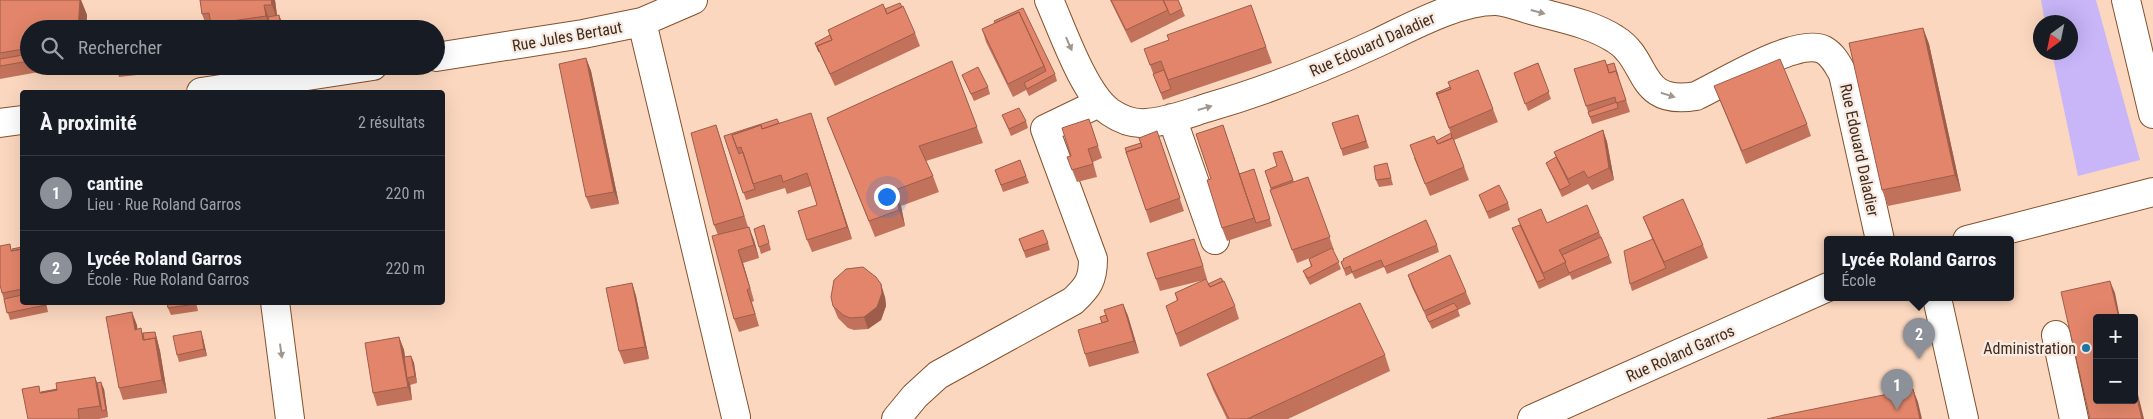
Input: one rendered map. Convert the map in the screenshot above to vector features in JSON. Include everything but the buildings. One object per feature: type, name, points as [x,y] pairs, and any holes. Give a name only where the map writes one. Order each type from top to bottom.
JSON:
[{"type":"street","name":"Rue Jules Bertaut","points":[[445,56],[583,34],[642,22],[693,0]]},
{"type":"street","name":"Rue Edouard Daladier","points":[[1049,0],[1082,74],[1099,103],[1110,112],[1129,122],[1146,123],[1172,118],[1256,93],[1338,61],[1443,12],[1477,1],[1497,1],[1590,26],[1616,39],[1628,50],[1646,81],[1656,91],[1668,96],[1682,98],[1696,96],[1782,53],[1798,48],[1812,47],[1824,50],[1835,60],[1843,74],[1879,236]]},
{"type":"street","points":[[2126,0],[2153,114]]},
{"type":"street","points":[[642,22],[736,417]]},
{"type":"street","points":[[231,90],[323,75]]},
{"type":"street","points":[[896,419],[915,396],[938,375],[1073,302],[1085,290],[1093,274],[1092,259],[1045,129],[1099,103]]},
{"type":"street","points":[[1172,118],[1215,240]]},
{"type":"street","points":[[0,123],[20,120]]},
{"type":"street","points":[[1982,236],[2153,192]]},
{"type":"street","name":"Rue Roland Garros","points":[[1532,419],[1824,289]]},
{"type":"street","points":[[1938,301],[1964,419]]},
{"type":"street","points":[[275,305],[290,419]]},
{"type":"street","points":[[2056,335],[2074,419]]},
{"type":"shaded area","points":[[2041,0],[2096,0],[2140,160],[2078,176],[2053,60],[2078,60],[2078,15],[2044,15]]},
{"type":"place","name":"Administration","points":[[2086,348]]},
{"type":"place","name":"Lycée Roland Garros","points":[[1919,359]]},
{"type":"place","name":"cantine","points":[[1897,410]]}]
